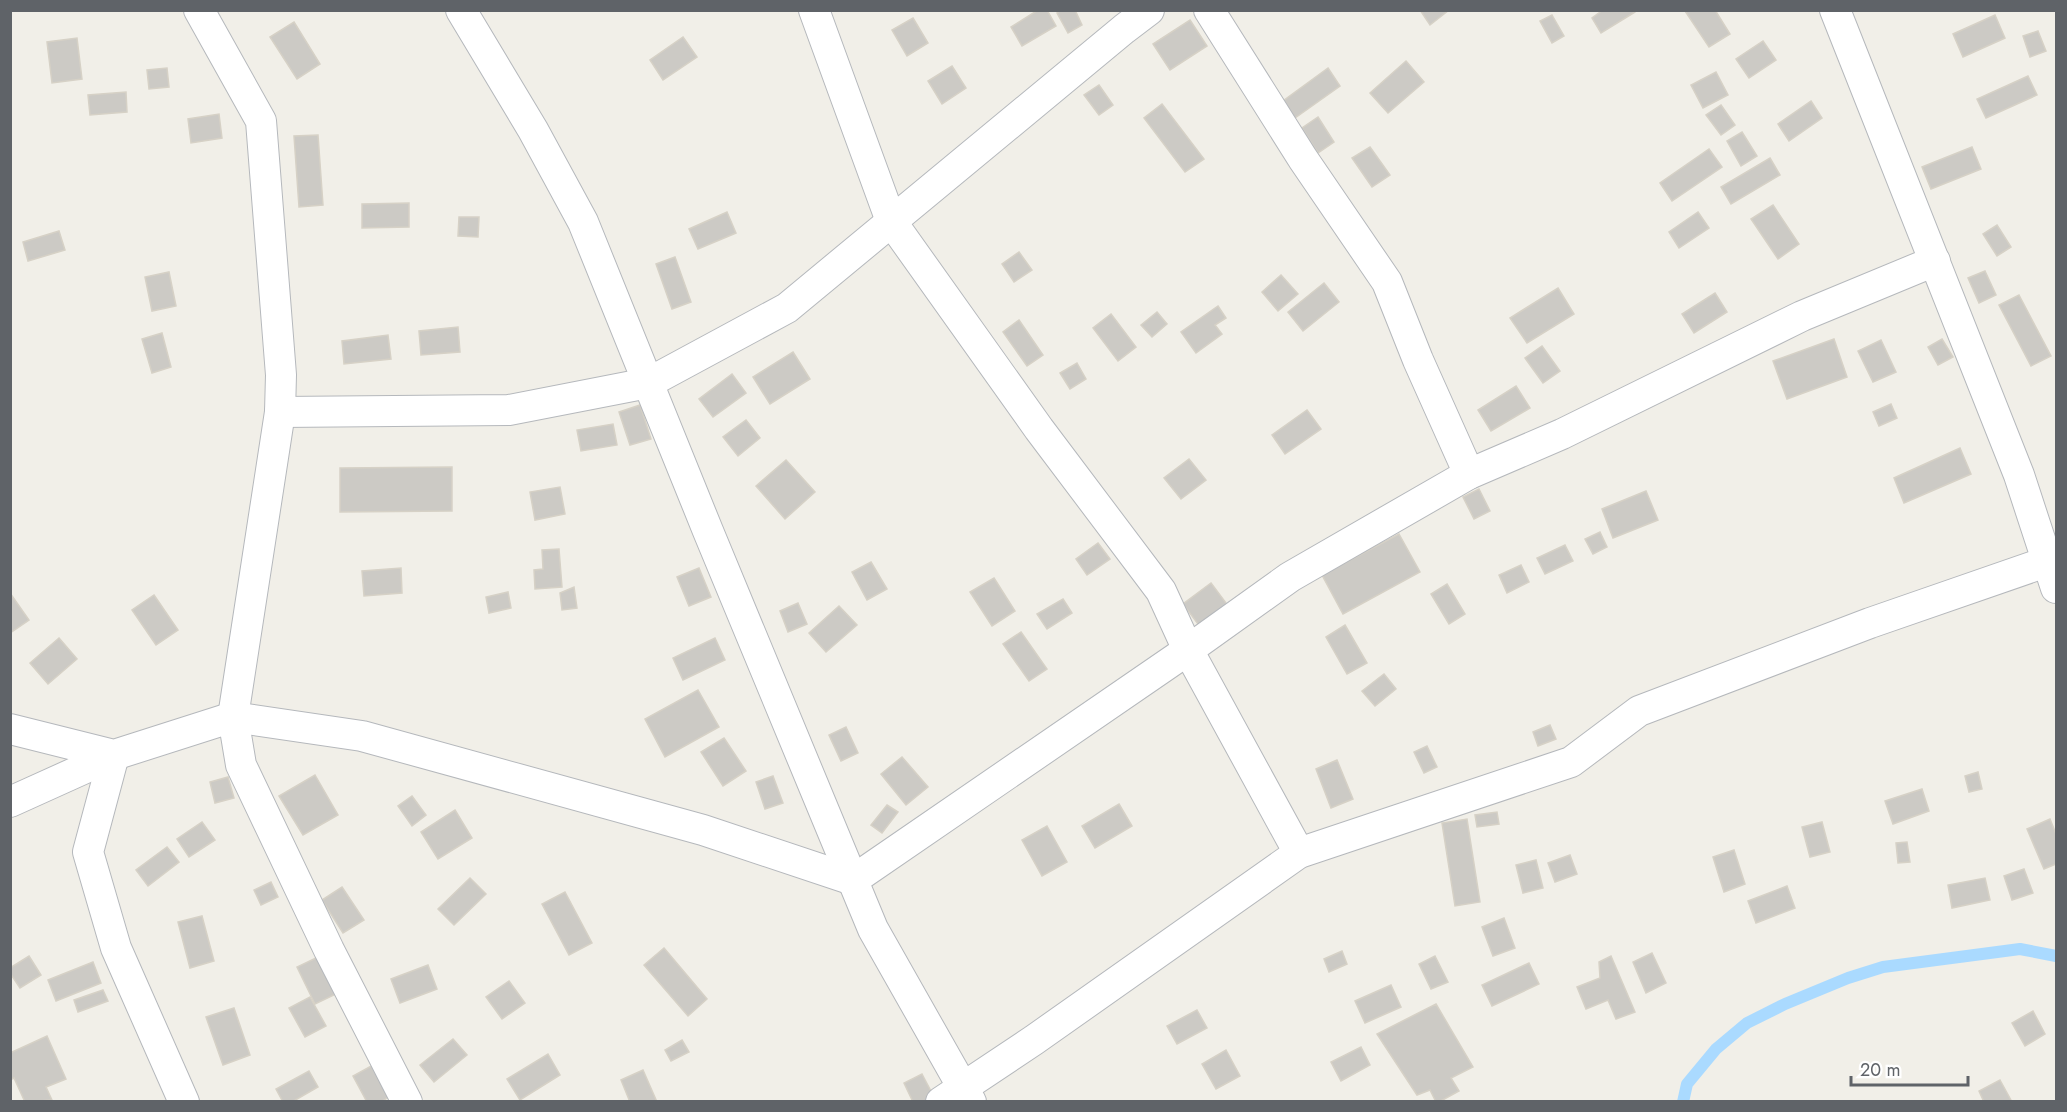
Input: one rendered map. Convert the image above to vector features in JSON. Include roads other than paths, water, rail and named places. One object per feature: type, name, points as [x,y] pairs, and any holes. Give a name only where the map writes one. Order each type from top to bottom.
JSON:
[{"type":"street","points":[[199,10],[261,121],[281,375],[280,412],[233,717],[242,765],[329,950],[406,1101]]},
{"type":"street","points":[[461,10],[533,130],[583,222],[873,929],[958,1097],[1299,853],[1571,762],[1639,711],[1869,623],[2053,575],[2019,475],[1835,10]]},
{"type":"street","points":[[814,10],[891,221],[1039,429],[1161,591],[1188,650],[1299,853]]},
{"type":"street","points":[[280,412],[508,410],[648,383],[787,308],[1149,10]]},
{"type":"street","points":[[1209,10],[1303,159],[1387,282],[1418,360],[1469,474]]},
{"type":"street","points":[[853,880],[1188,650],[1290,577],[1469,474],[1562,434],[1802,316],[1935,261]]},
{"type":"street","points":[[10,802],[114,755],[233,717],[362,736],[703,830],[853,880]]},
{"type":"street","points":[[10,729],[114,755]]},
{"type":"street","points":[[114,755],[88,852],[116,948],[184,1101]]},
{"type":"waterway","points":[[1683,1102],[1687,1084],[1716,1049],[1747,1023],[1785,1004],[1848,978],[1883,967],[2020,949],[2056,956]]}]
